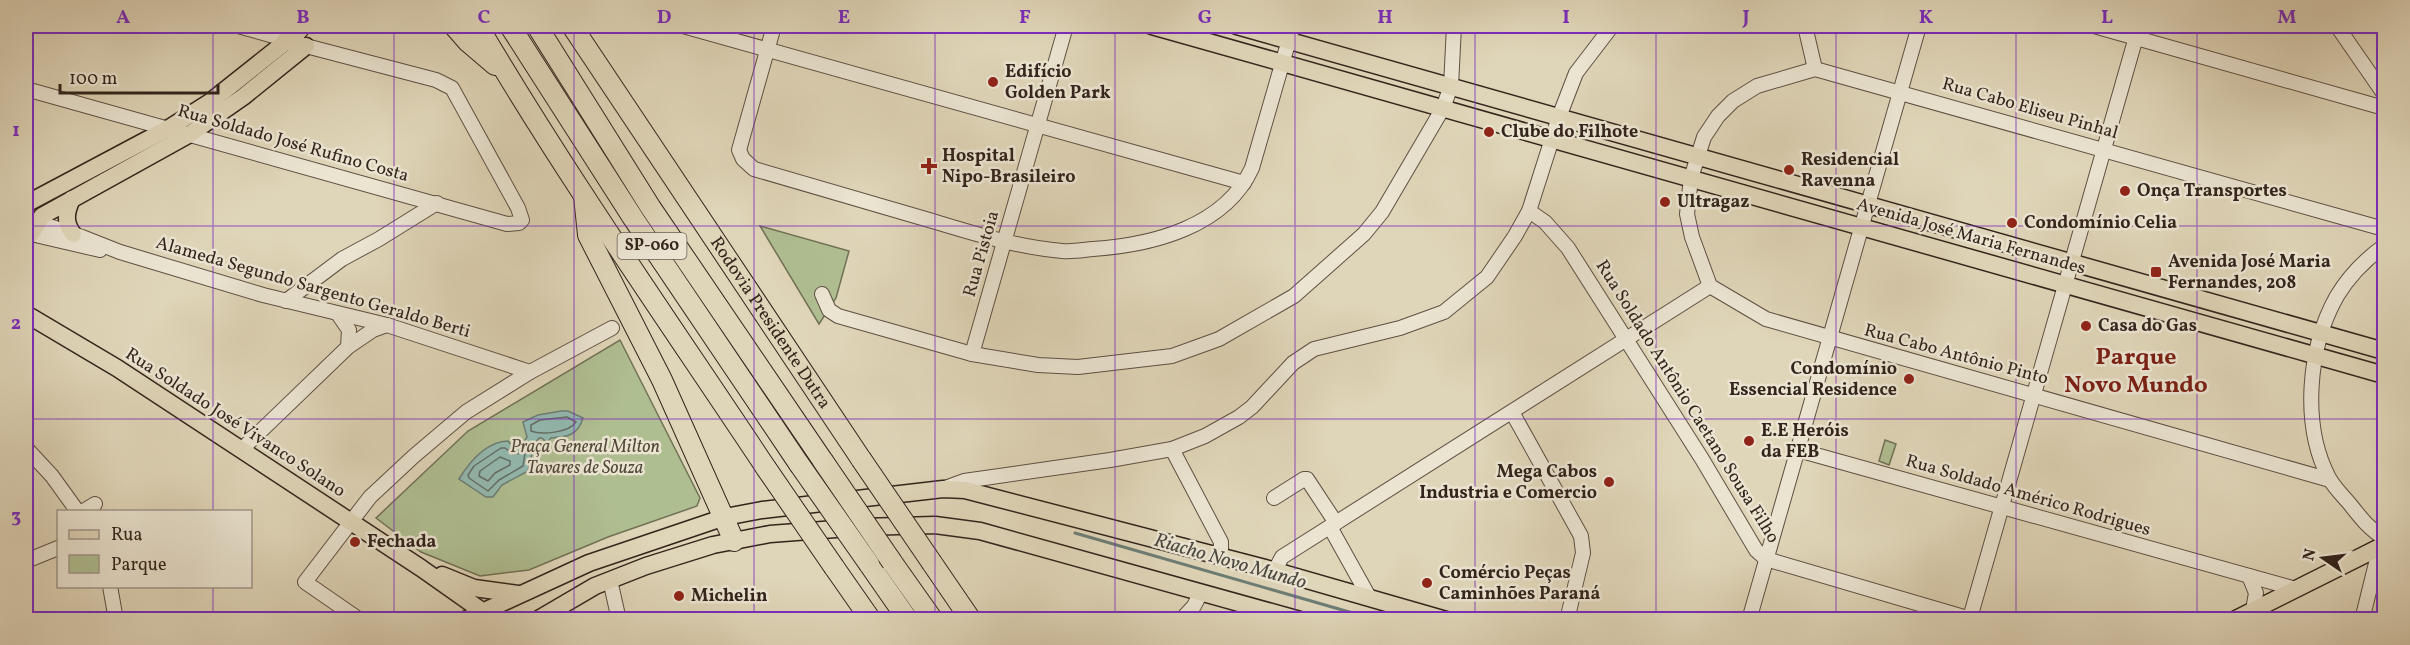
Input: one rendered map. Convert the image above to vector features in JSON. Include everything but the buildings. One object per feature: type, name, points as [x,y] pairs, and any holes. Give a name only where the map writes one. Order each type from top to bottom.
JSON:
[{"type":"highway","points":[[454,26],[468,42],[508,76]]},
{"type":"highway","name":"SP-060","points":[[478,26],[583,192],[766,468],[872,620]]},
{"type":"highway","name":"SP-060","points":[[510,26],[633,218],[799,464],[908,620]]},
{"type":"highway","name":"Rodovia Presidente Dutra","points":[[537,26],[651,208],[933,620]]},
{"type":"highway","name":"Rodovia Presidente Dutra","points":[[572,26],[971,620]]},
{"type":"highway","points":[[583,192],[588,235],[662,380],[734,541]]},
{"type":"main road","name":"Avenida José Maria Fernandes","points":[[1152,26],[2385,375]]},
{"type":"main road","name":"Avenida José Maria Fernandes","points":[[1237,26],[1291,33],[1451,86],[2385,351]]},
{"type":"main road","points":[[30,218],[210,102],[298,37]]},
{"type":"main road","points":[[30,218],[42,216],[190,134],[243,97],[298,37]]},
{"type":"main road","points":[[72,199],[66,219],[68,228],[73,234]]},
{"type":"main road","name":"Rua Soldado José Vivanco Solano","points":[[26,314],[117,368],[421,568],[482,611],[504,620]]},
{"type":"main road","points":[[465,620],[555,577],[725,517],[762,510],[943,489],[965,490],[1275,570],[1446,620]]},
{"type":"main road","points":[[537,620],[584,591],[610,580],[688,553],[734,541],[770,534],[862,527],[935,525],[972,529],[1201,592],[1279,617],[1300,620]]},
{"type":"main road","points":[[610,580],[616,569],[642,559],[650,542]]},
{"type":"main road","points":[[2234,620],[2355,560],[2383,543]]},
{"type":"main road","name":"Rua Soldado José Vivanco Solano","points":[[421,568],[432,570],[474,588],[519,594]]},
{"type":"main road","points":[[555,577],[562,587],[559,606]]},
{"type":"street","points":[[238,26],[298,37]]},
{"type":"street","points":[[683,26],[1244,183]]},
{"type":"street","points":[[774,26],[739,150],[743,159],[754,169],[1005,242],[1063,251],[1131,246],[1195,224],[1224,205],[1244,183],[1252,168],[1291,33]]},
{"type":"street","name":"Rua Pistoia","points":[[972,354],[1066,26]]},
{"type":"street","points":[[943,489],[964,481],[1172,449],[1205,436],[1239,417],[1252,407],[1293,363],[1314,350],[1400,328],[1444,312],[1487,277],[1530,211],[1559,117],[1576,73],[1612,26]]},
{"type":"street","points":[[1275,570],[1282,557],[1710,286],[1692,237],[1687,214],[1691,178],[1697,156],[1704,137],[1718,116],[1733,101],[1757,87],[1815,69],[1805,26]]},
{"type":"street","points":[[1749,620],[1919,26]]},
{"type":"street","points":[[2094,26],[2385,108]]},
{"type":"street","points":[[2337,26],[2385,94]]},
{"type":"street","points":[[822,294],[829,310],[838,316],[972,354],[1011,362],[1077,368],[1172,356],[1219,339],[1294,296],[1364,234],[1395,193],[1443,108],[1451,86],[1455,27]]},
{"type":"street","name":"Rua Soldado José Rufino Costa","points":[[26,89],[437,203],[493,221],[516,225],[522,220],[521,214],[452,88],[436,80],[298,37]]},
{"type":"street","points":[[1972,619],[2136,37]]},
{"type":"street","name":"Rua Cabo Eliseu Pinhal","points":[[1815,69],[1901,91],[2385,229]]},
{"type":"street","points":[[286,300],[342,259],[437,203]]},
{"type":"street","name":"Rua Soldado Antônio Caetano Sousa Filho","points":[[1530,211],[1545,222],[1568,248],[1702,459],[1756,550],[1766,559],[1972,619]]},
{"type":"street","name":"Alameda Segundo Sargento Geraldo Berti","points":[[30,218],[120,252],[286,300],[387,325],[530,372]]},
{"type":"street","name":"Alameda Segundo Sargento Geraldo Berti","points":[[30,218],[79,246],[120,252]]},
{"type":"street","points":[[2362,620],[2383,543],[2330,480],[2318,449],[2314,429],[2312,382],[2322,333],[2337,296],[2372,256],[2385,246]]},
{"type":"street","name":"Rua Cabo Antônio Pinto","points":[[1710,286],[1766,319],[2330,480]]},
{"type":"street","points":[[338,314],[349,330],[348,347]]},
{"type":"street","points":[[242,450],[348,347],[373,330],[387,325]]},
{"type":"street","points":[[360,620],[305,582],[370,497],[466,412],[530,372],[612,328]]},
{"type":"street","points":[[1512,412],[1581,536],[1583,553],[1567,620]]},
{"type":"street","points":[[26,448],[78,510]]},
{"type":"street","points":[[1172,449],[1221,542],[1221,556]]},
{"type":"street","name":"Rua Soldado Américo Rodrigues","points":[[1798,450],[2296,589]]},
{"type":"street","points":[[1274,498],[1307,479],[1369,597]]},
{"type":"street","points":[[84,510],[95,504]]},
{"type":"street","points":[[26,561],[57,548]]},
{"type":"street","points":[[2355,560],[2373,578]]},
{"type":"street","points":[[2249,576],[2256,593],[2253,610]]},
{"type":"street","points":[[610,580],[619,620]]},
{"type":"street","points":[[110,588],[116,620]]},
{"type":"street","points":[[1181,620],[1194,606],[1201,592]]},
{"type":"green space","points":[[760,226],[849,251],[836,298],[819,324]]},
{"type":"green space","name":"Praça General Milton Tavares de Souza","points":[[620,340],[700,498],[697,506],[608,537],[529,570],[480,576],[421,552],[376,518],[468,431]]},
{"type":"green space","points":[[1885,440],[1896,444],[1889,465],[1879,461]]},
{"type":"water","points":[[568,411],[583,418],[575,432],[567,436],[551,438],[547,443],[539,438],[534,445],[528,471],[502,485],[493,497],[486,497],[459,479],[479,454],[493,445],[508,441],[515,449],[521,446],[527,437],[523,422],[538,415]]},
{"type":"waterway","name":"Riacho Novo Mundo","points":[[1075,533],[1377,620]]},
{"type":"place","name":"Edifício Golden Park","points":[[993,82]]},
{"type":"place","name":"Clube do Filhote","points":[[1489,132]]},
{"type":"place","name":"Hospital Nipo-Brasileiro","points":[[929,166]]},
{"type":"place","name":"Residencial Ravenna","points":[[1789,170]]},
{"type":"place","name":"Onça Transportes","points":[[2125,191]]},
{"type":"place","name":"Ultragaz","points":[[1665,202]]},
{"type":"place","name":"Condomínio Celia","points":[[2012,223]]},
{"type":"place","name":"Avenida José Maria Fernandes, 208","points":[[2156,272]]},
{"type":"place","name":"Casa do Gas","points":[[2086,326]]},
{"type":"place","name":"Condomínio Essencial Residence","points":[[1909,379]]},
{"type":"place","name":"E.E Heróis da FEB","points":[[1749,441]]},
{"type":"place","name":"Mega Cabos Industria e Comercio","points":[[1609,482]]},
{"type":"place","name":"Fechada","points":[[355,542]]},
{"type":"place","name":"Comércio Peças Caminhões Paraná","points":[[1427,583]]},
{"type":"place","name":"Michelin","points":[[679,596]]},
{"type":"district","name":"Parque Novo Mundo","points":[[2136,372]]}]
